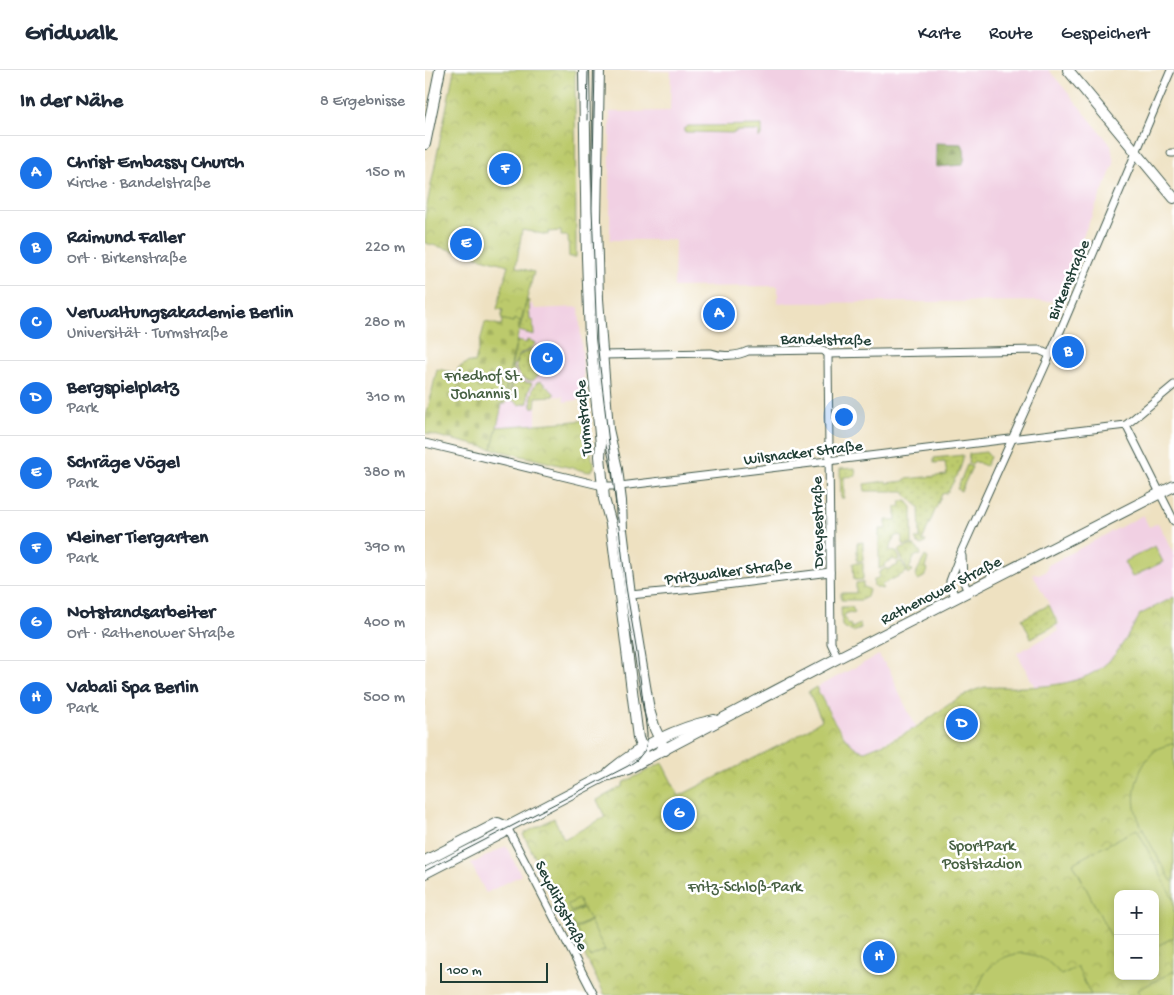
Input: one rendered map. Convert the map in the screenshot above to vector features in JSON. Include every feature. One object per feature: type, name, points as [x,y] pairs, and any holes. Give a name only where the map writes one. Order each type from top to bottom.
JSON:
[{"type":"main road","points":[[425,144],[440,70]]},
{"type":"main road","name":"Turmstraße","points":[[584,70],[588,310],[601,444],[600,456],[604,499],[611,524],[638,738],[644,755]]},
{"type":"main road","name":"Turmstraße","points":[[599,70],[595,201],[602,355],[608,428],[617,468],[630,595],[649,710],[665,750]]},
{"type":"main road","points":[[1068,70],[1174,198]]},
{"type":"main road","name":"Rathenower Straße","points":[[425,873],[503,833],[507,827],[605,776],[624,760],[665,750],[838,658],[1174,486]]},
{"type":"main road","name":"Rathenower Straße","points":[[644,755],[660,740],[675,731],[695,724],[721,719]]},
{"type":"main road","name":"Rathenower Straße","points":[[425,861],[498,823],[507,827]]},
{"type":"street","name":"Birkenstraße","points":[[956,598],[950,586],[961,552],[1050,355],[1171,70]]},
{"type":"street","name":"Bandelstraße","points":[[602,355],[705,353],[742,355],[749,352],[823,350],[828,354],[1039,350],[1050,355]]},
{"type":"street","name":"Dreysestraße","points":[[828,354],[831,643],[838,658]]},
{"type":"street","points":[[1174,384],[1126,425],[1174,521]]},
{"type":"street","name":"Wilsnacker Straße","points":[[425,443],[603,486],[619,486],[1126,425]]},
{"type":"street","name":"Birkenstraße","points":[[961,552],[963,580],[968,592]]},
{"type":"street","name":"Pritzwalker Straße","points":[[630,595],[830,572]]},
{"type":"street","name":"Seydlitzstraße","points":[[507,827],[594,995]]},
{"type":"shaded area","points":[[610,70],[1049,70],[1111,145],[1114,164],[1055,301],[778,303],[778,286],[674,287],[675,240],[610,240],[610,112],[670,111],[671,71]]},
{"type":"shaded area","points":[[527,300],[535,309],[579,307],[585,399],[564,402],[563,396],[536,397],[536,424],[497,427]]},
{"type":"shaded area","points":[[1143,515],[1149,527],[1158,523],[1174,553],[1174,597],[1139,615],[1120,649],[1107,663],[1092,674],[1072,681],[1035,687],[1017,653],[1058,631],[1056,626],[1060,624],[1032,573],[1039,575],[1043,573],[1048,565]]},
{"type":"shaded area","points":[[879,655],[890,671],[916,727],[865,751],[859,751],[850,744],[831,715],[817,687]]},
{"type":"shaded area","points":[[506,846],[521,875],[486,893],[471,864]]},
{"type":"green space","points":[[454,70],[575,70],[576,257],[569,257],[568,236],[561,236],[561,231],[548,232],[548,235],[522,230],[516,267],[534,272],[521,321],[514,319],[513,322],[501,319],[503,310],[497,309],[508,265],[425,243],[425,215]]},
{"type":"green space","points":[[762,125],[762,136],[759,138],[759,131],[735,131],[735,133],[684,132],[684,129],[688,126]]},
{"type":"green space","points":[[936,143],[962,144],[965,154],[962,165],[936,167]]},
{"type":"green space","points":[[527,300],[529,301],[530,320],[533,321],[534,335],[519,331]]},
{"type":"green space","name":"Friedhof St. Johannis I","points":[[503,319],[513,322],[514,319],[521,321],[492,449],[425,433],[425,422],[437,369],[458,373],[458,368],[469,362],[475,363],[485,322],[501,325]]},
{"type":"green space","points":[[527,340],[535,344],[521,354],[513,365],[515,373],[510,385],[510,397],[507,398],[506,404],[503,404],[517,341],[526,343]]},
{"type":"green space","points":[[538,345],[539,375],[534,380],[524,379],[516,369],[517,360],[522,354],[534,349]]},
{"type":"green space","points":[[516,376],[523,382],[532,383],[528,393],[528,403],[519,405],[511,399],[512,383]]},
{"type":"green space","points":[[541,381],[554,393],[554,396],[536,397],[535,407],[532,407],[532,390],[537,382]]},
{"type":"green space","points":[[589,420],[594,468],[589,472],[492,449],[497,427]]},
{"type":"green space","points":[[986,452],[990,457],[986,466],[974,461],[972,465],[968,463],[969,454]]},
{"type":"green space","points":[[963,455],[960,470],[947,493],[942,494],[922,541],[926,541],[922,545],[918,544],[915,539],[920,539],[919,507],[907,497],[904,491],[865,491],[864,484],[947,475],[945,462],[934,463],[934,458]]},
{"type":"green space","points":[[967,465],[972,467],[961,491],[957,489]]},
{"type":"green space","points":[[855,468],[856,476],[844,477],[844,498],[841,498],[840,469]]},
{"type":"green space","points":[[901,501],[907,501],[912,507],[912,544],[904,546],[901,535],[895,536],[889,550],[896,551],[900,559],[896,561],[894,559],[879,569],[879,529],[886,529],[886,520],[896,520],[896,507],[900,507]]},
{"type":"green space","points":[[863,542],[863,561],[857,561],[857,543]]},
{"type":"green space","points":[[913,545],[920,551],[921,555],[915,556],[909,569],[913,570],[909,574],[898,550]]},
{"type":"green space","points":[[1155,546],[1163,562],[1132,577],[1124,562]]},
{"type":"green space","points":[[925,556],[928,558],[925,568],[928,569],[924,577],[918,580],[915,575]]},
{"type":"green space","points":[[901,561],[907,572],[881,585],[882,589],[874,586],[873,581],[879,577],[879,572],[898,565],[897,563]]},
{"type":"green space","points":[[853,563],[863,563],[863,580],[854,580]]},
{"type":"green space","points":[[863,582],[863,586],[869,590],[867,597],[861,600],[841,600],[841,593],[856,593],[856,583]]},
{"type":"green space","name":"Fritz-Schloß-Park","points":[[1174,597],[1174,995],[605,995],[523,834],[554,818],[564,839],[605,817],[597,800],[623,786],[623,783],[662,763],[679,796],[794,738],[822,720],[808,692],[816,687],[843,735],[858,749],[865,751],[909,732],[957,699],[975,690],[985,687],[1033,687],[1066,683],[1082,678],[1108,662],[1125,641],[1139,615]]},
{"type":"green space","points":[[1049,605],[1058,624],[1031,638],[1022,619]]},
{"type":"green space","points":[[841,607],[852,607],[855,613],[852,614],[850,612],[844,615],[848,625],[850,624],[852,628],[860,624],[861,628],[853,632],[842,626]]},
{"type":"green space","points":[[1174,743],[1174,882],[1171,880],[1145,834],[1137,815],[1134,799],[1139,774],[1147,759],[1159,748]]},
{"type":"green space","points":[[1137,829],[1174,901],[1174,937],[1159,945],[1159,890],[1114,890],[1114,942],[1073,863]]},
{"type":"green space","points":[[578,899],[582,907],[571,912],[567,905]]},
{"type":"green space","points":[[583,908],[590,920],[575,928],[569,915]]},
{"type":"green space","points":[[590,921],[605,950],[590,957],[576,929]]},
{"type":"green space","points":[[1022,953],[1044,959],[1061,975],[1077,967],[1091,995],[971,995],[978,988],[984,975],[996,962],[1005,957]]},
{"type":"green space","points":[[1174,971],[1174,995],[1141,995],[1138,990]]},
{"type":"tram line","points":[[587,120],[588,70]]},
{"type":"tram line","points":[[425,871],[628,766],[637,760],[645,750],[647,741],[637,653],[626,587],[597,342],[592,208],[595,70]]},
{"type":"place","name":"Kleiner Tiergarten","points":[[505,169]]},
{"type":"place","name":"Schräge Vögel","points":[[466,244]]},
{"type":"place","name":"Christ Embassy Church","points":[[719,314]]},
{"type":"place","name":"Raimund Faller","points":[[1068,352]]},
{"type":"place","name":"Verwaltungsakademie Berlin","points":[[547,359]]},
{"type":"place","name":"Bergspielplatz","points":[[962,724]]},
{"type":"place","name":"Notstandsarbeiter","points":[[679,814]]},
{"type":"place","name":"Vabali Spa Berlin","points":[[879,957]]},
{"type":"park label","name":"SportPark Poststadion","points":[[982,853]]}]
